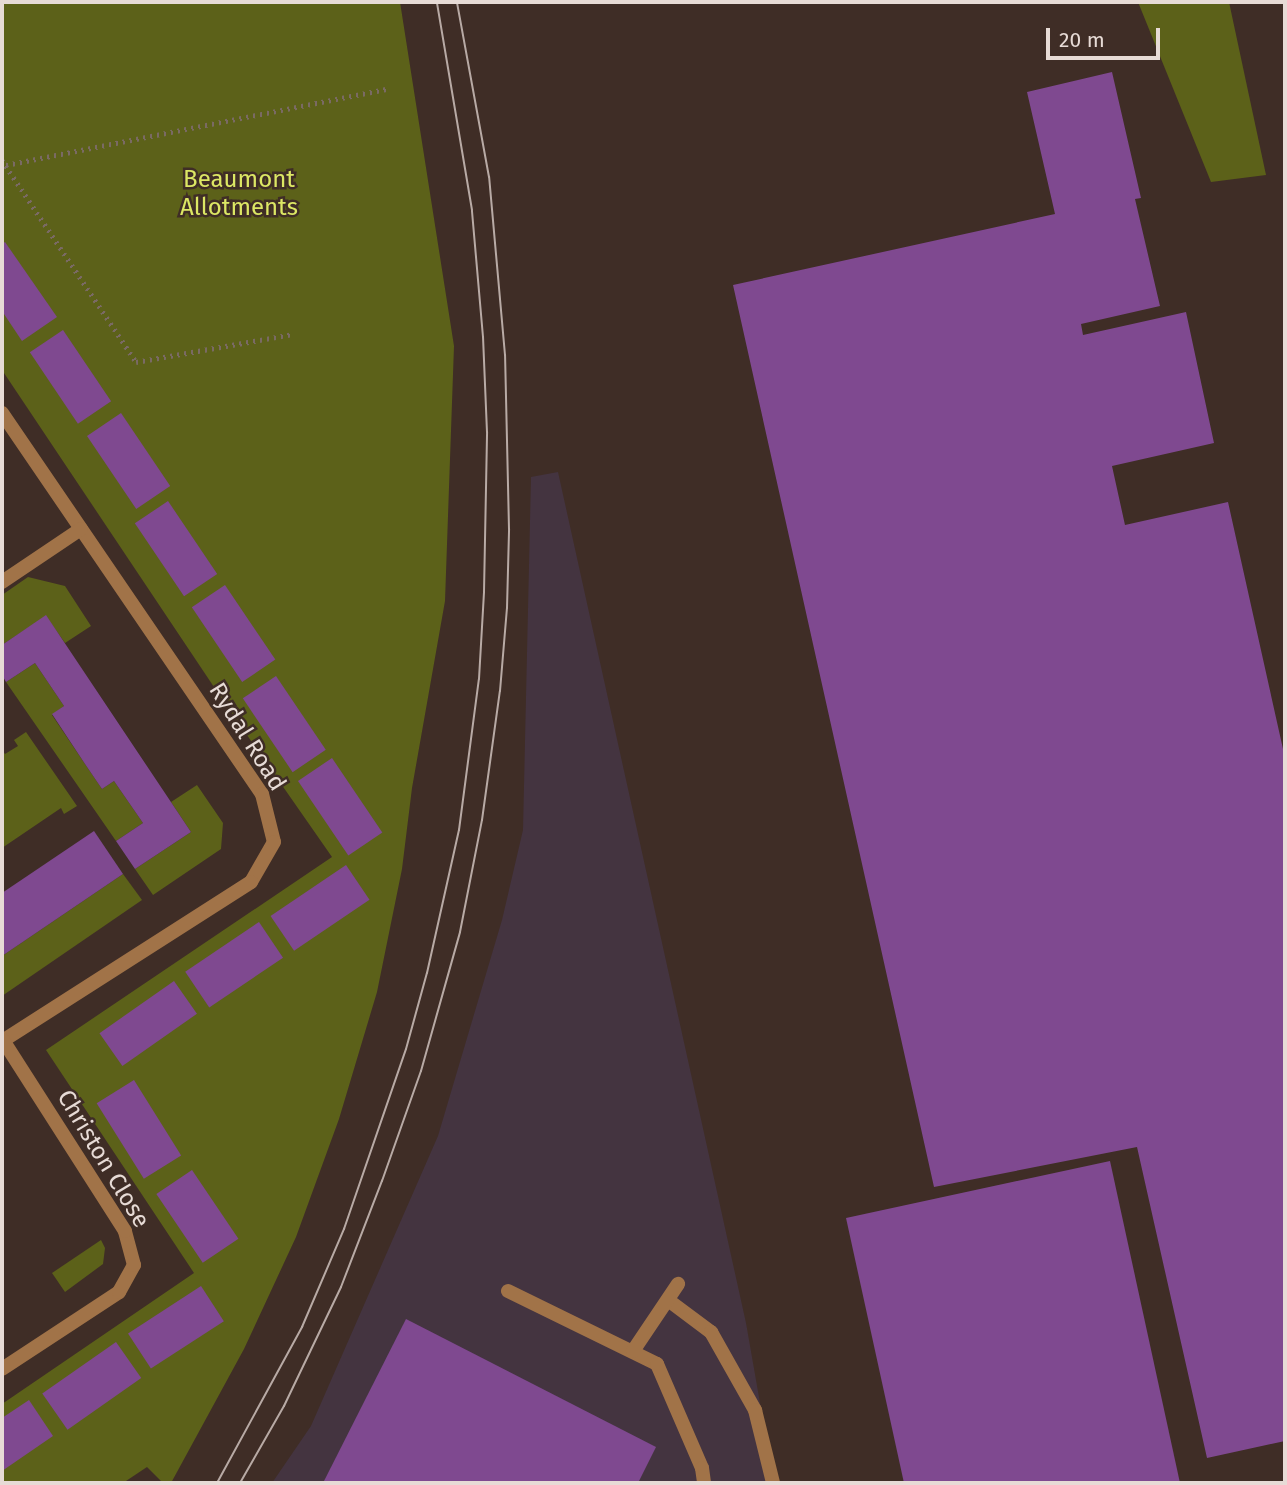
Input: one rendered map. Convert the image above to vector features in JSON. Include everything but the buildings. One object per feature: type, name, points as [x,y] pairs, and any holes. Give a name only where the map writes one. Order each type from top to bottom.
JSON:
[{"type":"street","name":"Rydal Road","points":[[2,414],[262,794],[274,842],[251,882],[2,1041]]},
{"type":"street","points":[[2,582],[81,529]]},
{"type":"street","name":"Christon Close","points":[[2,1041],[125,1231],[134,1265],[119,1292],[2,1369]]},
{"type":"street","points":[[633,1351],[678,1284]]},
{"type":"street","points":[[508,1291],[657,1364],[702,1468],[704,1483]]},
{"type":"street","points":[[668,1300],[711,1332],[754,1410],[773,1483]]},
{"type":"path","points":[[6,165],[388,89]]},
{"type":"path","points":[[2,160],[136,362],[293,334]]},
{"type":"shaded area","points":[[558,472],[746,1323],[774,1483],[272,1483],[311,1426],[438,1136],[502,920],[523,830],[531,477]]},
{"type":"green space","name":"Beaumont Allotments","points":[[2,2],[400,2],[454,346],[445,601],[412,788],[402,869],[377,992],[339,1119],[296,1237],[244,1349],[171,1483],[163,1483],[147,1467],[123,1483],[2,1483],[2,1404],[194,1273],[46,1050],[332,857],[224,702],[2,370]]},
{"type":"green space","points":[[1138,2],[1229,2],[1266,175],[1211,182]]},
{"type":"green space","points":[[28,577],[65,586],[91,626],[65,643],[46,616],[2,645],[2,595]]},
{"type":"green space","points":[[35,663],[64,706],[52,715],[85,764],[102,789],[114,781],[143,823],[116,841],[6,682]]},
{"type":"green space","points":[[26,732],[77,806],[64,814],[61,808],[2,848],[2,750],[5,754],[18,746],[14,740]]},
{"type":"green space","points":[[197,785],[223,823],[221,849],[153,895],[135,869],[191,832],[171,802]]},
{"type":"green space","points":[[123,874],[142,900],[2,996],[2,956]]},
{"type":"green space","points":[[101,1240],[105,1248],[103,1264],[65,1292],[52,1273]]},
{"type":"tram line","points":[[217,1483],[302,1327],[344,1229],[406,1049],[427,973],[459,830],[479,679],[484,592],[487,432],[483,337],[472,210],[437,2]]},
{"type":"tram line","points":[[240,1483],[284,1406],[341,1287],[382,1181],[421,1071],[460,932],[482,820],[500,691],[507,608],[509,529],[505,355],[489,177],[457,2]]}]
